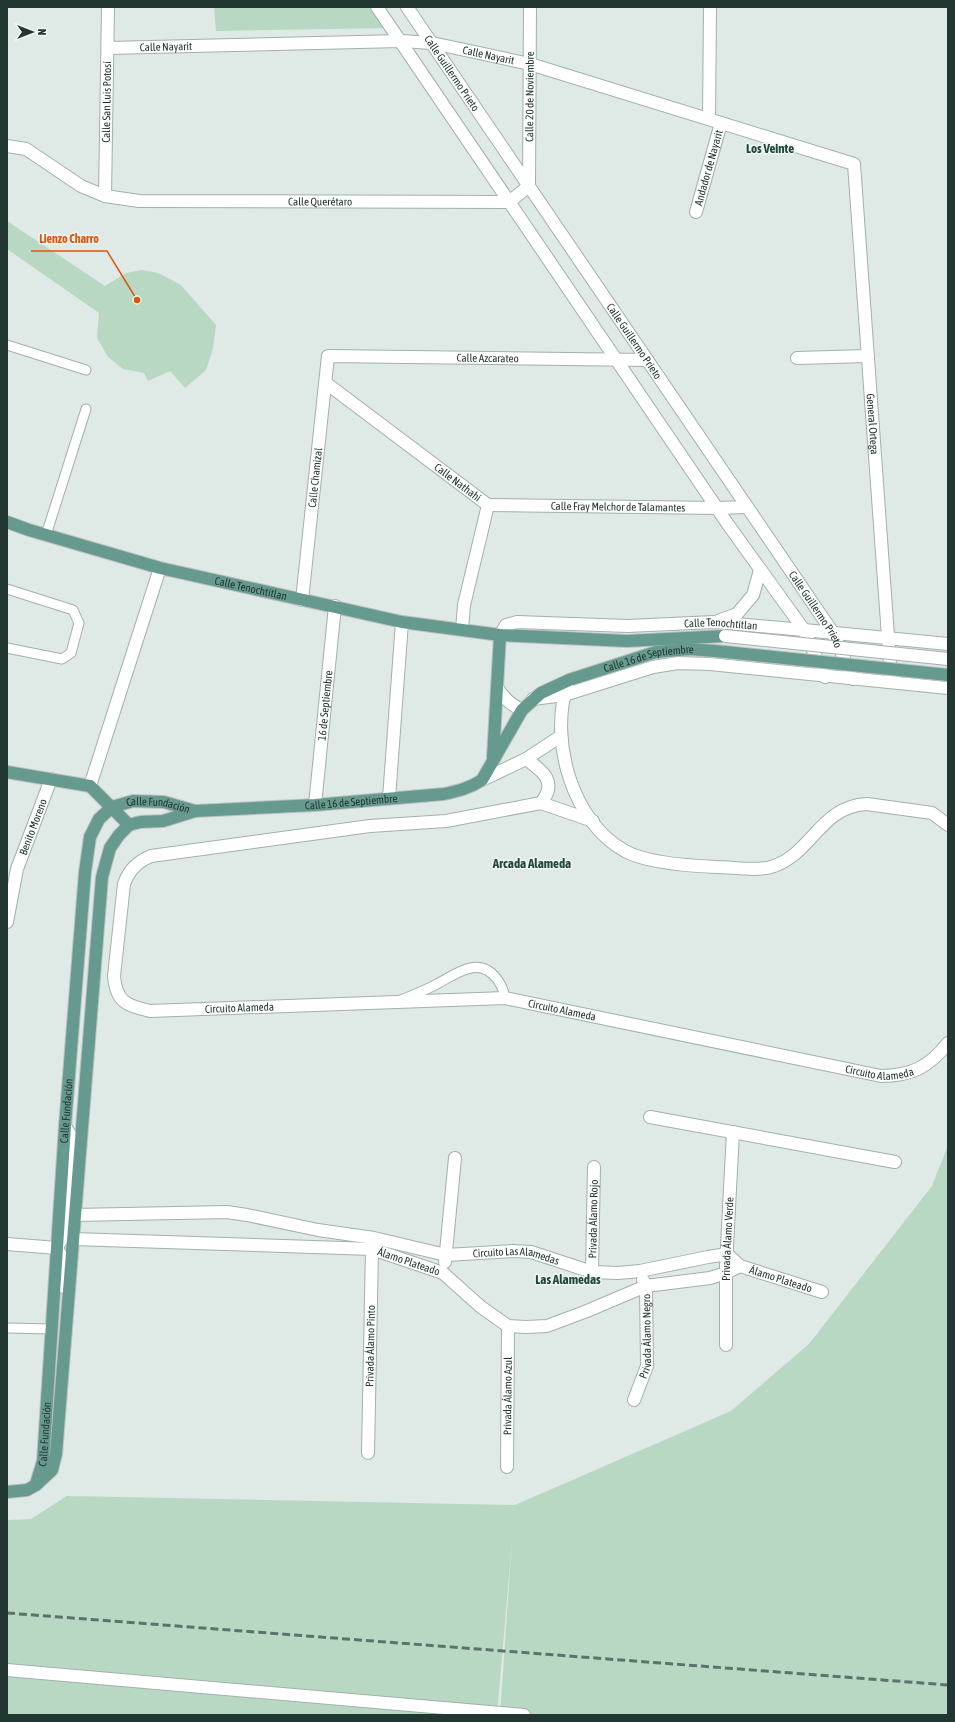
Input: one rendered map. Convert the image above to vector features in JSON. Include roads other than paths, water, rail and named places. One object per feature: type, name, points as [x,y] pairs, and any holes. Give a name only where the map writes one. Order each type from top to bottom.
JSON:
[{"type":"main road","name":"Calle Tenochtitlan","points":[[7,522],[46,535],[160,568],[402,622],[500,635],[627,641],[725,636]]},
{"type":"main road","name":"Calle 16 de Septiembre","points":[[493,760],[500,635]]},
{"type":"main road","name":"Calle 16 de Septiembre","points":[[195,811],[316,805],[456,792],[472,787],[482,780],[522,710],[540,693],[569,680],[656,652],[690,649],[948,675]]},
{"type":"main road","points":[[7,772],[90,786],[129,825]]},
{"type":"main road","name":"Calle Fundación","points":[[36,1485],[43,1462],[65,1126],[85,872],[90,837],[99,819],[112,807],[133,802],[164,802],[195,811]]},
{"type":"main road","name":"Calle Fundación","points":[[36,1485],[52,1470],[56,1454],[73,1239],[72,1219],[102,877],[110,848],[119,835],[129,825],[140,822],[163,821],[195,811]]},
{"type":"main road","points":[[7,1492],[27,1490],[36,1485]]},
{"type":"street","name":"Calle San Luis Potosí","points":[[105,196],[108,7]]},
{"type":"street","name":"Calle Guillermo Prieto","points":[[377,7],[508,202],[760,570],[804,630],[825,677]]},
{"type":"street","name":"Calle Guillermo Prieto","points":[[407,7],[833,633],[853,679]]},
{"type":"street","name":"Calle 20 de Noviembre","points":[[529,186],[530,7]]},
{"type":"street","points":[[709,119],[710,7]]},
{"type":"street","name":"Calle Nayarit","points":[[108,48],[401,41],[432,43],[530,64],[854,164]]},
{"type":"street","name":"Andador de Nayarit","points":[[696,212],[722,123]]},
{"type":"street","name":"Calle Querétaro","points":[[7,146],[26,149],[81,186],[105,196],[139,200],[508,202]]},
{"type":"street","name":"General Ortega","points":[[854,164],[892,683]]},
{"type":"street","points":[[508,202],[529,186]]},
{"type":"street","name":"Calle Azcarateo","points":[[328,356],[647,360]]},
{"type":"street","name":"Calle Chamizal","points":[[302,600],[328,356]]},
{"type":"street","points":[[797,358],[868,356]]},
{"type":"street","name":"Calle Nathahi","points":[[326,383],[488,505],[464,605],[462,630]]},
{"type":"street","name":"Calle Fray Melchor de Talamantes","points":[[488,505],[718,508],[747,507]]},
{"type":"street","points":[[90,786],[160,568]]},
{"type":"street","points":[[714,622],[737,614],[753,595],[760,570]]},
{"type":"street","name":"16 de Septiembre","points":[[316,805],[335,606]]},
{"type":"street","points":[[389,798],[402,622]]},
{"type":"street","name":"Calle Tenochtitlan","points":[[500,635],[506,625],[517,622],[628,626],[714,622],[948,644]]},
{"type":"street","name":"Calle Tenochtitlan","points":[[725,636],[948,659]]},
{"type":"street","points":[[533,699],[564,695],[654,667],[678,663],[710,664],[825,677],[948,688]]},
{"type":"street","points":[[569,680],[564,695],[561,736],[568,776],[576,796],[593,821],[608,839],[625,851],[638,857],[708,867],[773,867],[791,856],[831,817],[856,805],[888,807],[932,813],[948,825]]},
{"type":"street","points":[[497,687],[507,701],[522,710]]},
{"type":"street","points":[[482,780],[526,759],[561,736]]},
{"type":"street","points":[[526,759],[542,770],[548,781],[547,793],[541,803]]},
{"type":"street","name":"Benito Moreno","points":[[7,922],[16,869],[51,779]]},
{"type":"street","name":"Circuito Alameda","points":[[593,821],[541,803],[446,821],[370,826],[163,853],[141,860],[128,875],[122,897],[114,976],[115,987],[118,995],[125,1003],[133,1007],[150,1010],[505,998],[881,1076],[894,1076],[909,1073],[930,1063],[948,1043]]},
{"type":"street","points":[[650,1117],[895,1162]]},
{"type":"street","points":[[57,1248],[72,1219],[68,1213],[72,1138],[65,1126]]},
{"type":"street","name":"Privada Álamo Verde","points":[[726,1345],[726,1273],[733,1132]]},
{"type":"street","points":[[443,1273],[455,1158]]},
{"type":"street","name":"Privada Álamo Rojo","points":[[592,1272],[594,1167]]},
{"type":"street","name":"Álamo Plateado","points":[[72,1219],[227,1212],[318,1230],[373,1244],[446,1255]]},
{"type":"street","name":"Álamo Plateado","points":[[73,1239],[373,1244],[443,1273],[481,1307],[508,1326],[547,1326],[646,1286],[710,1278],[726,1273],[740,1266]]},
{"type":"street","points":[[7,1244],[57,1248]]},
{"type":"street","name":"Privada Álamo Pinto","points":[[368,1453],[373,1244]]},
{"type":"street","points":[[57,1248],[65,1263],[62,1318],[66,1323]]},
{"type":"street","name":"Circuito Las Alamedas","points":[[446,1255],[513,1251],[531,1252],[592,1272],[618,1273],[640,1271],[727,1254]]},
{"type":"street","name":"Álamo Plateado","points":[[727,1254],[740,1266],[822,1292]]},
{"type":"street","name":"Privada Álamo Negro","points":[[634,1400],[647,1366],[646,1286],[640,1271]]},
{"type":"street","name":"Privada Álamo Azul","points":[[507,1467],[508,1326]]},
{"type":"street","points":[[7,1670],[524,1715]]},
{"type":"lane","points":[[7,345],[86,370]]},
{"type":"lane","points":[[46,535],[86,409]]},
{"type":"lane","points":[[7,589],[73,610],[79,623],[71,653],[62,659],[7,648]]},
{"type":"lane","points":[[399,1001],[468,968],[482,968],[493,974],[504,990],[505,998]]},
{"type":"lane","points":[[7,1328],[52,1329]]},
{"type":"railway","points":[[7,1613],[948,1685]]},
{"type":"place","name":"Lienzo Charro","points":[[137,300]]},
{"type":"district","name":"Los Veinte","points":[[770,148]]},
{"type":"district","name":"Arcada Alameda","points":[[532,863]]},
{"type":"district","name":"Las Alamedas","points":[[568,1279]]}]
